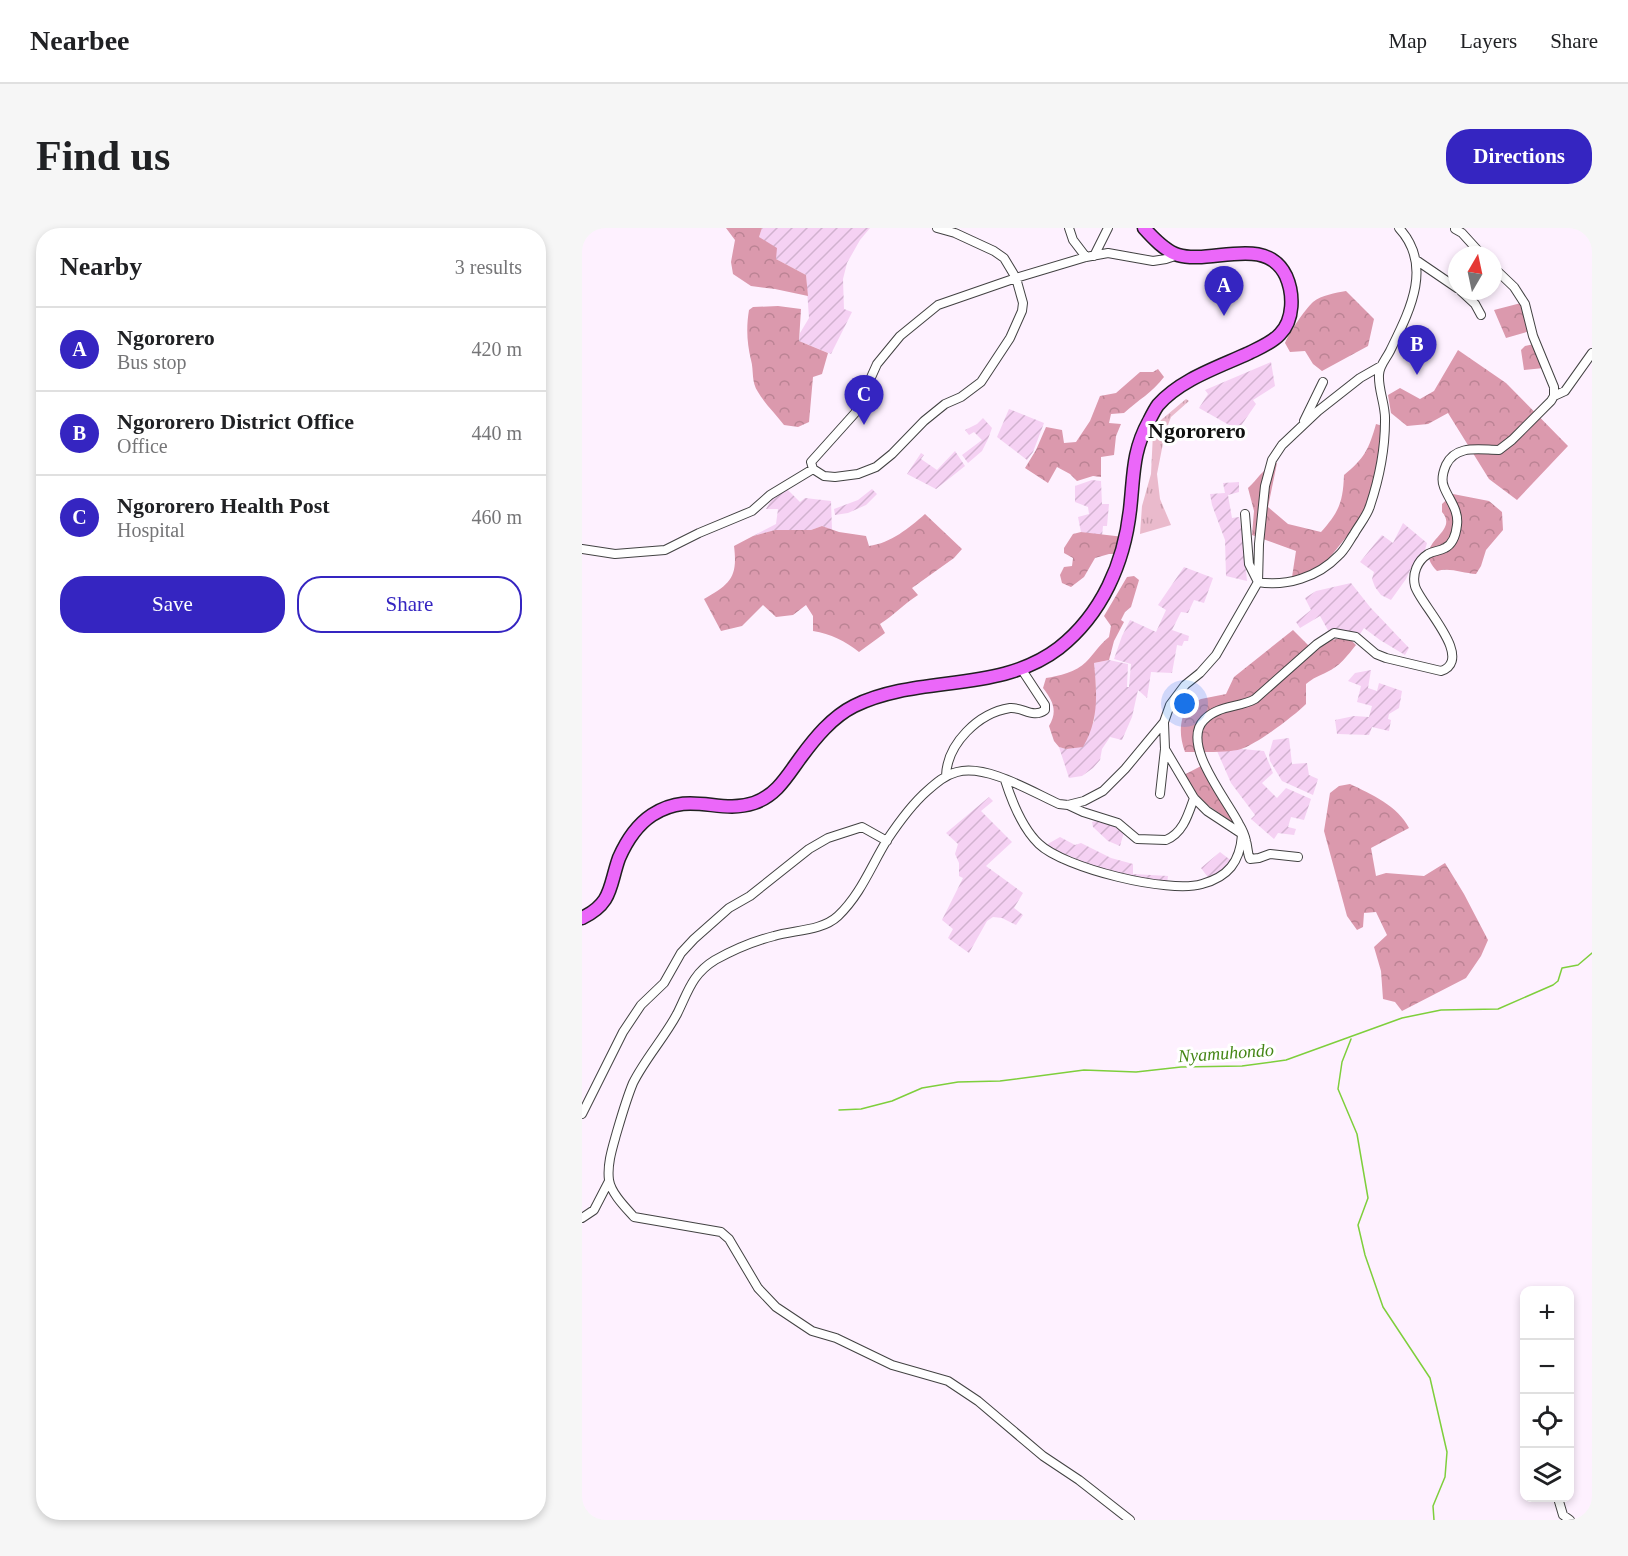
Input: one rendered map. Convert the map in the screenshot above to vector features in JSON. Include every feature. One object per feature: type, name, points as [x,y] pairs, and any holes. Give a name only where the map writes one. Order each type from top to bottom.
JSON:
[{"type":"main road","points":[[582,918],[600,905],[609,893],[618,861],[627,842],[642,822],[654,814],[671,806],[687,803],[703,802],[737,807],[762,800],[781,785],[803,754],[837,717],[853,707],[890,693],[1002,676],[1022,670],[1061,646],[1086,622],[1110,585],[1120,561],[1126,535],[1136,450],[1158,405],[1182,384],[1263,346],[1279,336],[1286,327],[1290,315],[1292,298],[1285,275],[1276,264],[1262,255],[1235,253],[1204,256],[1178,255],[1164,248],[1144,228]]},
{"type":"street","points":[[937,228],[955,233],[1004,258],[1016,278],[1022,297],[1022,311],[1005,345],[981,382],[961,397],[945,404],[876,467],[858,474],[824,476],[813,469],[811,462],[855,413],[878,364],[900,336],[938,305],[1016,278],[1090,256],[1108,253],[1153,261],[1178,255]]},
{"type":"street","points":[[1069,228],[1073,240],[1090,256]]},
{"type":"street","points":[[1090,256],[1108,228]]},
{"type":"street","points":[[1258,582],[1280,583],[1315,574],[1340,555],[1370,508],[1383,457],[1386,418],[1378,376],[1413,301],[1417,270],[1415,251],[1399,228]]},
{"type":"street","points":[[1455,228],[1461,242]]},
{"type":"street","points":[[1455,228],[1474,246]]},
{"type":"street","points":[[1416,260],[1448,282]]},
{"type":"street","points":[[1502,276],[1514,287],[1525,304],[1533,336],[1554,387],[1554,396]]},
{"type":"street","points":[[1471,300],[1481,315]]},
{"type":"street","points":[[1005,780],[1016,810],[1029,832],[1039,844],[1062,858],[1111,875],[1182,887],[1214,880],[1235,863],[1241,849],[1242,834],[1238,821],[1219,792],[1200,750],[1196,733],[1199,724],[1206,717],[1227,706],[1255,699],[1317,644],[1334,633],[1356,637],[1376,654],[1386,658],[1441,671],[1449,666],[1452,660],[1450,644],[1433,612],[1420,598],[1415,586],[1414,571],[1429,554],[1447,548],[1455,537],[1457,514],[1443,486],[1444,470],[1449,459],[1462,450],[1472,448],[1499,450],[1533,420],[1554,396],[1565,392],[1592,353]]},
{"type":"street","points":[[1068,805],[1084,801],[1103,791],[1125,769],[1164,722],[1170,705],[1185,685],[1200,673],[1216,655],[1258,582],[1259,544],[1267,478],[1272,460],[1282,445],[1302,425],[1352,385],[1381,366]]},
{"type":"street","points":[[1302,425],[1323,382]]},
{"type":"street","points":[[582,549],[615,554],[665,550],[752,511],[770,495],[813,469]]},
{"type":"street","points":[[1245,514],[1248,564],[1258,582]]},
{"type":"street","points":[[946,776],[946,765],[955,744],[979,722],[992,714],[1010,708],[1034,715],[1046,710],[1022,670]]},
{"type":"street","points":[[1160,794],[1165,749],[1164,722]]},
{"type":"street","points":[[1165,749],[1181,780],[1194,798],[1207,812],[1242,834],[1246,839],[1250,859],[1270,854],[1298,857]]},
{"type":"street","points":[[582,1218],[594,1210],[609,1181],[611,1152],[634,1082],[676,1015],[689,985],[698,974],[713,961],[743,946],[792,930],[815,928],[835,919],[864,885],[887,841],[913,804],[946,776],[959,771],[978,771],[1005,780],[1059,804],[1068,805],[1118,823],[1137,839],[1166,840],[1170,838],[1182,827],[1194,798]]},
{"type":"street","points":[[582,1114],[623,1032],[641,1005],[664,983],[681,953],[694,939],[729,908],[750,896],[809,849],[828,838],[862,827],[887,841]]},
{"type":"street","points":[[609,1181],[621,1203],[634,1217],[722,1232],[729,1239],[758,1288],[776,1308],[812,1331],[836,1338],[892,1365],[948,1381],[978,1401],[1043,1456],[1079,1480],[1130,1520]]},
{"type":"street","points":[[1559,1502],[1563,1515],[1570,1520]]},
{"type":"shaded area","points":[[762,228],[870,228],[847,263],[843,279],[844,309],[852,312],[831,354],[799,341],[800,333],[809,318],[806,275],[776,259],[759,237]]},
{"type":"shaded area","points":[[1271,362],[1275,386],[1253,400],[1256,404],[1238,430],[1199,408],[1208,394],[1205,390]]},
{"type":"shaded area","points":[[1009,409],[1044,423],[1033,452],[1027,460],[997,437]]},
{"type":"shaded area","points":[[983,418],[992,428],[982,451],[968,463],[962,455],[982,440],[974,432],[969,435],[965,430]]},
{"type":"shaded area","points":[[955,451],[965,466],[936,489],[907,474],[921,453],[924,455],[921,459],[937,470]]},
{"type":"shaded area","points":[[1092,480],[1101,481],[1102,504],[1109,504],[1107,526],[1103,526],[1102,536],[1081,532],[1078,517],[1089,514],[1088,507],[1075,502],[1075,486]]},
{"type":"shaded area","points":[[1239,482],[1239,492],[1228,495],[1232,518],[1239,517],[1247,581],[1226,576],[1225,540],[1210,494],[1225,493],[1223,483]]},
{"type":"shaded area","points":[[787,489],[800,502],[805,498],[831,501],[832,530],[822,526],[811,530],[775,530],[753,536],[776,524],[778,509],[766,509],[772,499]]},
{"type":"shaded area","points":[[872,489],[877,494],[866,505],[848,513],[835,515],[834,509],[858,500]]},
{"type":"shaded area","points":[[1403,523],[1427,543],[1424,553],[1411,568],[1391,600],[1381,595],[1372,579],[1374,572],[1360,562],[1382,535],[1393,543]]},
{"type":"shaded area","points":[[1184,567],[1213,578],[1204,603],[1194,600],[1188,613],[1181,612],[1172,630],[1189,636],[1188,641],[1184,641],[1182,646],[1177,645],[1172,673],[1151,672],[1147,698],[1138,690],[1132,717],[1122,740],[1110,737],[1102,749],[1100,760],[1093,768],[1082,776],[1069,778],[1059,747],[1066,749],[1094,722],[1096,688],[1094,663],[1109,660],[1128,664],[1127,687],[1129,687],[1131,664],[1114,659],[1122,636],[1130,620],[1156,632],[1166,610],[1158,605]]},
{"type":"shaded area","points":[[1351,583],[1370,607],[1409,648],[1405,655],[1364,628],[1360,634],[1329,632],[1320,616],[1300,628],[1296,622],[1311,610],[1305,598],[1316,591]]},
{"type":"shaded area","points":[[1371,670],[1368,688],[1377,691],[1379,683],[1402,691],[1399,708],[1389,714],[1388,719],[1391,720],[1389,731],[1372,727],[1369,735],[1337,734],[1335,720],[1354,716],[1369,717],[1372,706],[1357,702],[1361,686],[1348,681],[1355,673]]},
{"type":"shaded area","points":[[1289,738],[1292,764],[1307,763],[1309,775],[1318,779],[1313,795],[1282,781],[1270,761],[1269,754],[1273,740]]},
{"type":"shaded area","points":[[1241,749],[1264,751],[1273,773],[1262,783],[1277,798],[1286,788],[1311,799],[1304,820],[1291,817],[1288,827],[1296,829],[1294,835],[1278,833],[1274,839],[1251,819],[1255,815],[1231,783],[1217,751]]},
{"type":"shaded area","points":[[989,797],[993,801],[981,811],[1012,842],[986,866],[1023,893],[1014,908],[1023,915],[1016,925],[1002,918],[993,917],[987,921],[969,953],[948,938],[953,929],[942,920],[963,878],[959,876],[959,863],[955,854],[958,844],[946,833]]},
{"type":"shaded area","points":[[1092,822],[1116,825],[1124,832],[1120,846],[1108,841],[1093,827]]},
{"type":"shaded area","points":[[1060,837],[1075,845],[1081,843],[1111,858],[1133,864],[1133,874],[1168,876],[1167,883],[1093,867],[1046,845]]},
{"type":"shaded area","points":[[1220,852],[1233,862],[1210,880],[1201,868]]},
{"type":"green space","points":[[726,228],[762,228],[759,237],[777,248],[776,259],[806,275],[808,296],[751,286],[733,274],[731,262],[735,240]]},
{"type":"green space","points":[[1346,291],[1374,319],[1368,346],[1322,371],[1313,364],[1305,351],[1290,352],[1285,343],[1313,302],[1324,296]]},
{"type":"green space","points":[[1521,303],[1530,331],[1506,338],[1494,310]]},
{"type":"green space","points":[[778,306],[801,309],[799,341],[828,353],[822,374],[813,377],[809,422],[798,427],[784,425],[761,396],[754,380],[747,335],[749,310],[753,307]]},
{"type":"green space","points":[[1534,344],[1544,368],[1524,370],[1521,350],[1525,346]]},
{"type":"green space","points":[[1458,350],[1506,383],[1568,446],[1517,500],[1489,479],[1448,413],[1428,424],[1407,426],[1391,413],[1388,395],[1400,388],[1420,399],[1434,391]]},
{"type":"green space","points":[[1158,369],[1164,377],[1155,388],[1124,413],[1111,414],[1109,423],[1121,424],[1116,436],[1114,455],[1101,457],[1101,477],[1093,476],[1077,481],[1057,467],[1048,483],[1025,468],[1046,427],[1062,430],[1064,443],[1076,442],[1090,421],[1100,396],[1116,393],[1140,372],[1153,372]]},
{"type":"green space","points":[[1186,399],[1189,401],[1171,417],[1165,433],[1157,474],[1160,499],[1171,525],[1140,534],[1142,506],[1151,474],[1153,433],[1161,420]]},
{"type":"green space","points":[[1376,424],[1383,426],[1375,476],[1363,512],[1352,530],[1326,560],[1316,568],[1292,577],[1296,551],[1252,535],[1254,511],[1248,488],[1264,471],[1277,463],[1268,507],[1288,524],[1321,532],[1339,506],[1344,475],[1365,453]]},
{"type":"green space","points":[[1453,494],[1489,501],[1502,512],[1503,530],[1486,550],[1476,574],[1451,570],[1437,571],[1430,561],[1431,545],[1445,526],[1446,520],[1442,512],[1442,504]]},
{"type":"green space","points":[[925,514],[962,549],[954,558],[912,588],[918,595],[880,624],[885,633],[859,652],[837,638],[813,631],[813,616],[806,605],[793,615],[776,617],[763,605],[742,626],[721,631],[704,599],[720,589],[730,579],[735,566],[734,546],[753,536],[775,530],[811,530],[822,526],[839,532],[866,536],[869,546],[892,538]]},
{"type":"green space","points":[[1081,532],[1124,537],[1118,554],[1095,558],[1084,577],[1071,587],[1062,583],[1060,575],[1064,567],[1072,566],[1073,558],[1064,553],[1064,548],[1073,534]]},
{"type":"green space","points":[[1134,576],[1139,580],[1131,607],[1121,620],[1124,622],[1114,641],[1109,660],[1094,663],[1096,706],[1088,737],[1083,747],[1066,749],[1059,747],[1054,741],[1049,726],[1054,711],[1052,702],[1043,688],[1046,678],[1067,673],[1082,665],[1109,637],[1111,626],[1104,616],[1127,577]]},
{"type":"green space","points":[[1293,630],[1315,652],[1335,639],[1350,639],[1356,645],[1335,667],[1306,684],[1306,704],[1256,742],[1236,750],[1185,752],[1181,728],[1188,705],[1201,699],[1226,694],[1234,677]]},
{"type":"green space","points":[[1201,766],[1235,824],[1203,802],[1182,776]]},
{"type":"green space","points":[[1350,784],[1391,807],[1409,828],[1371,848],[1376,876],[1386,873],[1424,876],[1445,863],[1488,940],[1481,956],[1466,978],[1402,1011],[1395,1002],[1383,999],[1381,971],[1374,947],[1387,935],[1376,912],[1364,913],[1363,927],[1357,930],[1347,916],[1324,831],[1330,793],[1339,786]]},
{"type":"waterway","name":"Nyamuhondo","points":[[839,1110],[861,1109],[892,1101],[922,1088],[958,1082],[1000,1081],[1084,1070],[1136,1072],[1181,1067],[1242,1066],[1286,1060],[1402,1018],[1441,1010],[1498,1009],[1553,985],[1558,981],[1562,968],[1578,965],[1592,953]]},
{"type":"waterway","points":[[1351,1039],[1342,1062],[1338,1089],[1357,1134],[1368,1198],[1358,1225],[1365,1255],[1383,1307],[1430,1378],[1447,1452],[1445,1477],[1433,1506],[1434,1520]]},
{"type":"place","name":"Ngororero","points":[[1224,316]]},
{"type":"place","name":"Ngororero District Office","points":[[1417,375]]},
{"type":"place","name":"Ngororero Health Post","points":[[864,425]]},
{"type":"district","name":"Ngororero","points":[[1197,430]]}]
